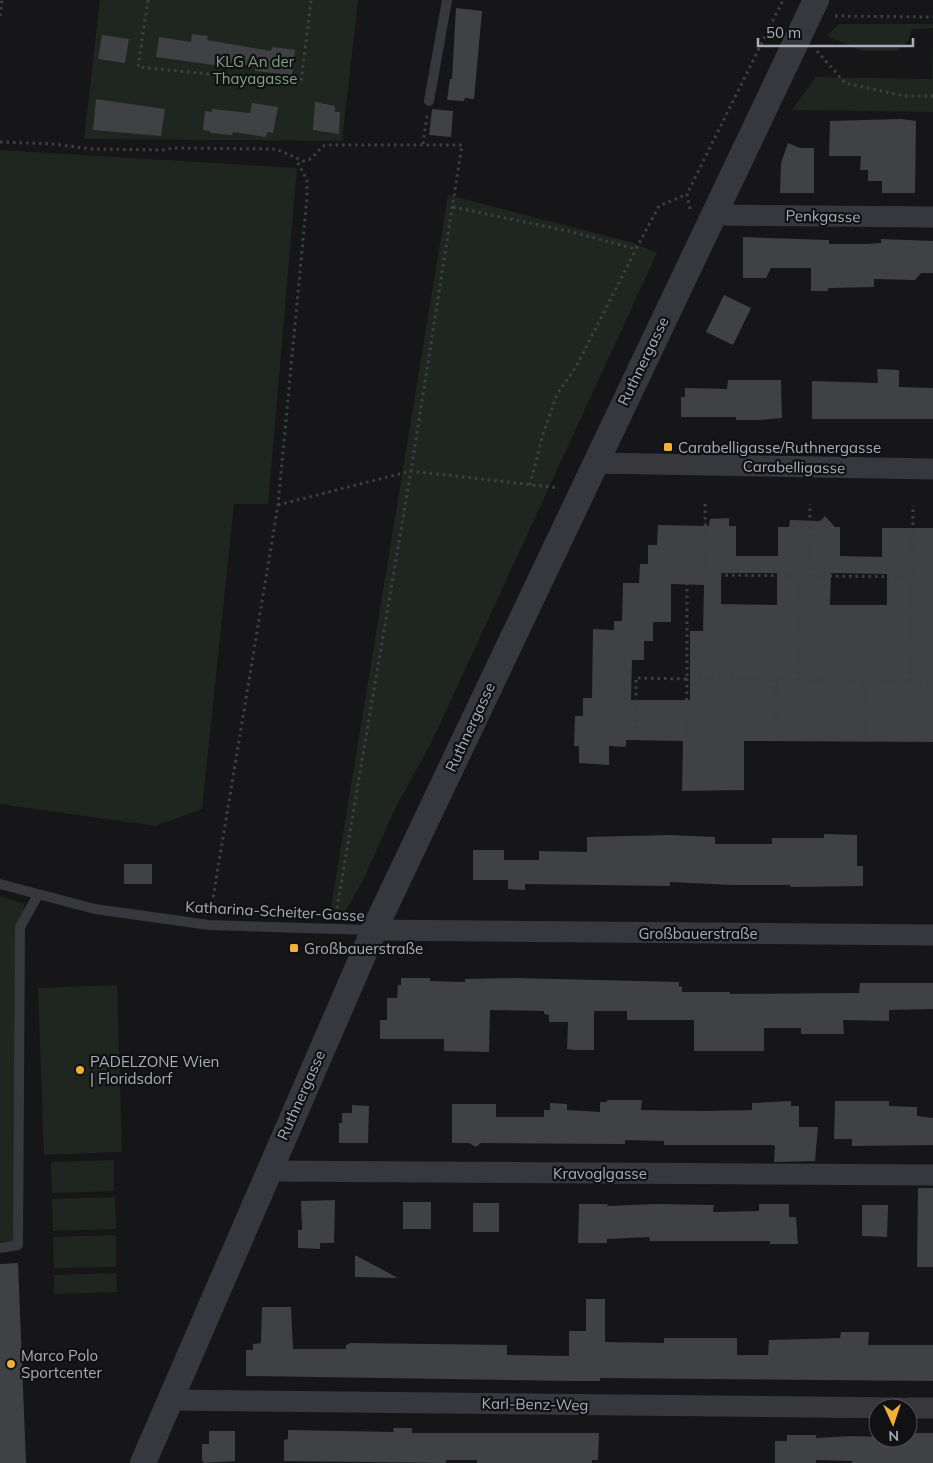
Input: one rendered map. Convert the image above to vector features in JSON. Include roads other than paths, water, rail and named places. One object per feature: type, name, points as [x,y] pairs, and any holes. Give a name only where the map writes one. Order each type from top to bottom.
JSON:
[{"type":"street","name":"Ruthnergasse","points":[[142,1463],[374,930],[714,215],[824,8]]},
{"type":"street","name":"Penkgasse","points":[[714,215],[933,217]]},
{"type":"street","name":"Carabelligasse","points":[[595,463],[933,469]]},
{"type":"street","name":"Großbauerstraße","points":[[374,930],[933,935]]},
{"type":"street","name":"Kravoglgasse","points":[[268,1171],[933,1175]]},
{"type":"street","name":"Karl-Benz-Weg","points":[[170,1400],[868,1408]]},
{"type":"street","points":[[918,1408],[933,1408]]},
{"type":"lane","points":[[429,101],[447,0]]},
{"type":"lane","name":"Katharina-Scheiter-Gasse","points":[[0,884],[95,909],[209,925],[374,930]]},
{"type":"lane","points":[[0,1248],[18,1245],[20,928],[38,895]]},
{"type":"place","name":"Carabelligasse/Ruthnergasse","points":[[668,447]]},
{"type":"place","name":"Großbauerstraße","points":[[294,948]]},
{"type":"place","name":"PADELZONE Wien | Floridsdorf","points":[[80,1070]]},
{"type":"place","name":"Marco Polo Sportcenter","points":[[11,1364]]},
{"type":"park label","name":"KLG An der Thayagasse","points":[[255,70]]}]
